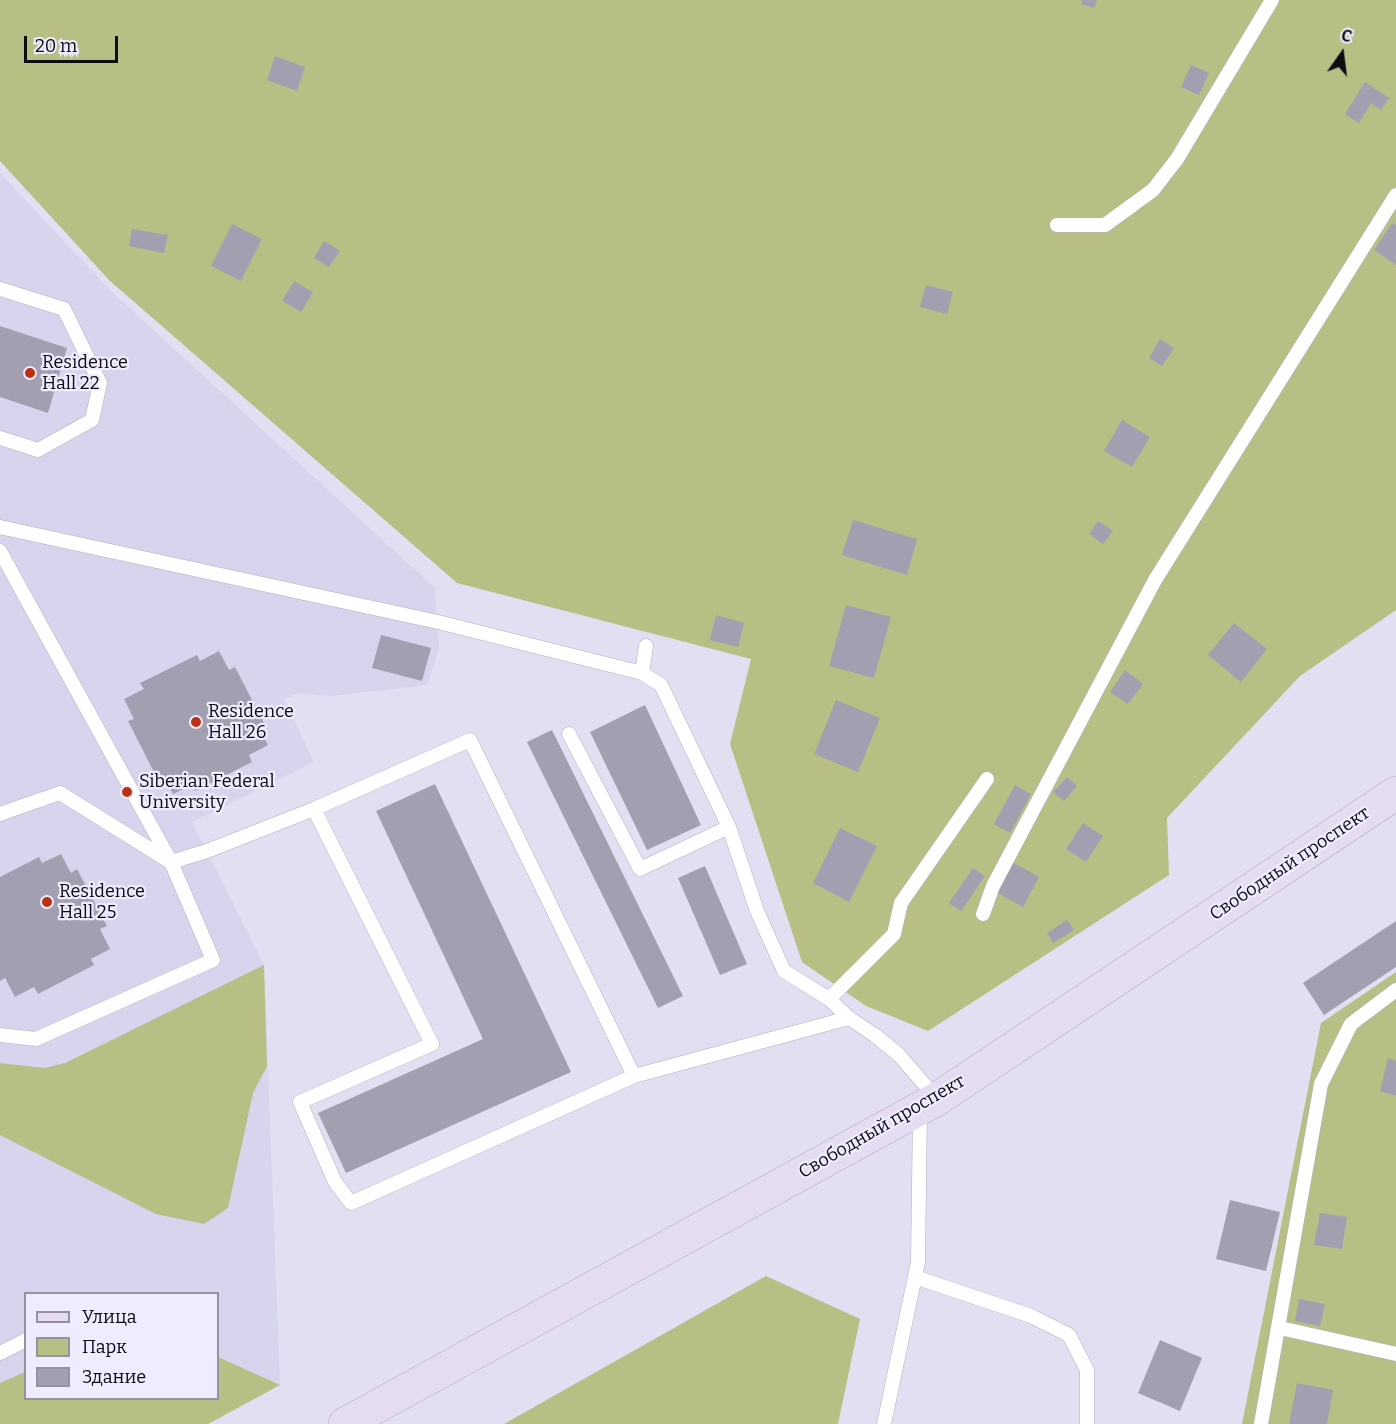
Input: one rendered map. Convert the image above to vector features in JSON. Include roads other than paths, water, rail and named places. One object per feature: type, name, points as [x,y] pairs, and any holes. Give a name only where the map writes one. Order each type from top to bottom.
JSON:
[{"type":"main road","name":"Свободный проспект","points":[[345,1424],[929,1103],[1396,794]]},
{"type":"lane","points":[[1057,225],[1105,225],[1153,190],[1177,159],[1272,0]]},
{"type":"lane","points":[[983,914],[993,886],[1155,580],[1396,195]]},
{"type":"lane","points":[[0,289],[64,309],[100,384],[92,420],[38,450],[0,438]]},
{"type":"lane","points":[[0,527],[438,622],[642,673],[661,686],[729,827],[757,911],[784,971],[829,999],[849,1018],[899,1055],[929,1103],[918,1262],[884,1424]]},
{"type":"lane","points":[[0,551],[171,862],[213,960],[36,1039],[0,1035]]},
{"type":"lane","points":[[642,673],[646,646]]},
{"type":"lane","points":[[569,734],[640,869],[729,827]]},
{"type":"lane","points":[[0,814],[60,792],[171,862],[207,851],[314,809],[470,740],[634,1076]]},
{"type":"lane","points":[[829,999],[894,934],[901,903],[987,779]]},
{"type":"lane","points":[[314,809],[432,1044],[300,1102],[335,1182],[351,1203],[634,1076],[849,1018]]},
{"type":"lane","points":[[1261,1424],[1280,1328],[1321,1084],[1351,1024],[1396,990]]},
{"type":"lane","points":[[915,1277],[1031,1316],[1069,1335],[1087,1370],[1087,1424]]},
{"type":"lane","points":[[1280,1328],[1396,1354]]},
{"type":"lane","points":[[0,1353],[24,1341]]},
{"type":"place","name":"Residence Hall 22","points":[[30,373]]},
{"type":"place","name":"Residence Hall 26","points":[[196,722]]},
{"type":"place","name":"Siberian Federal University","points":[[127,792]]},
{"type":"place","name":"Residence Hall 25","points":[[47,902]]}]
